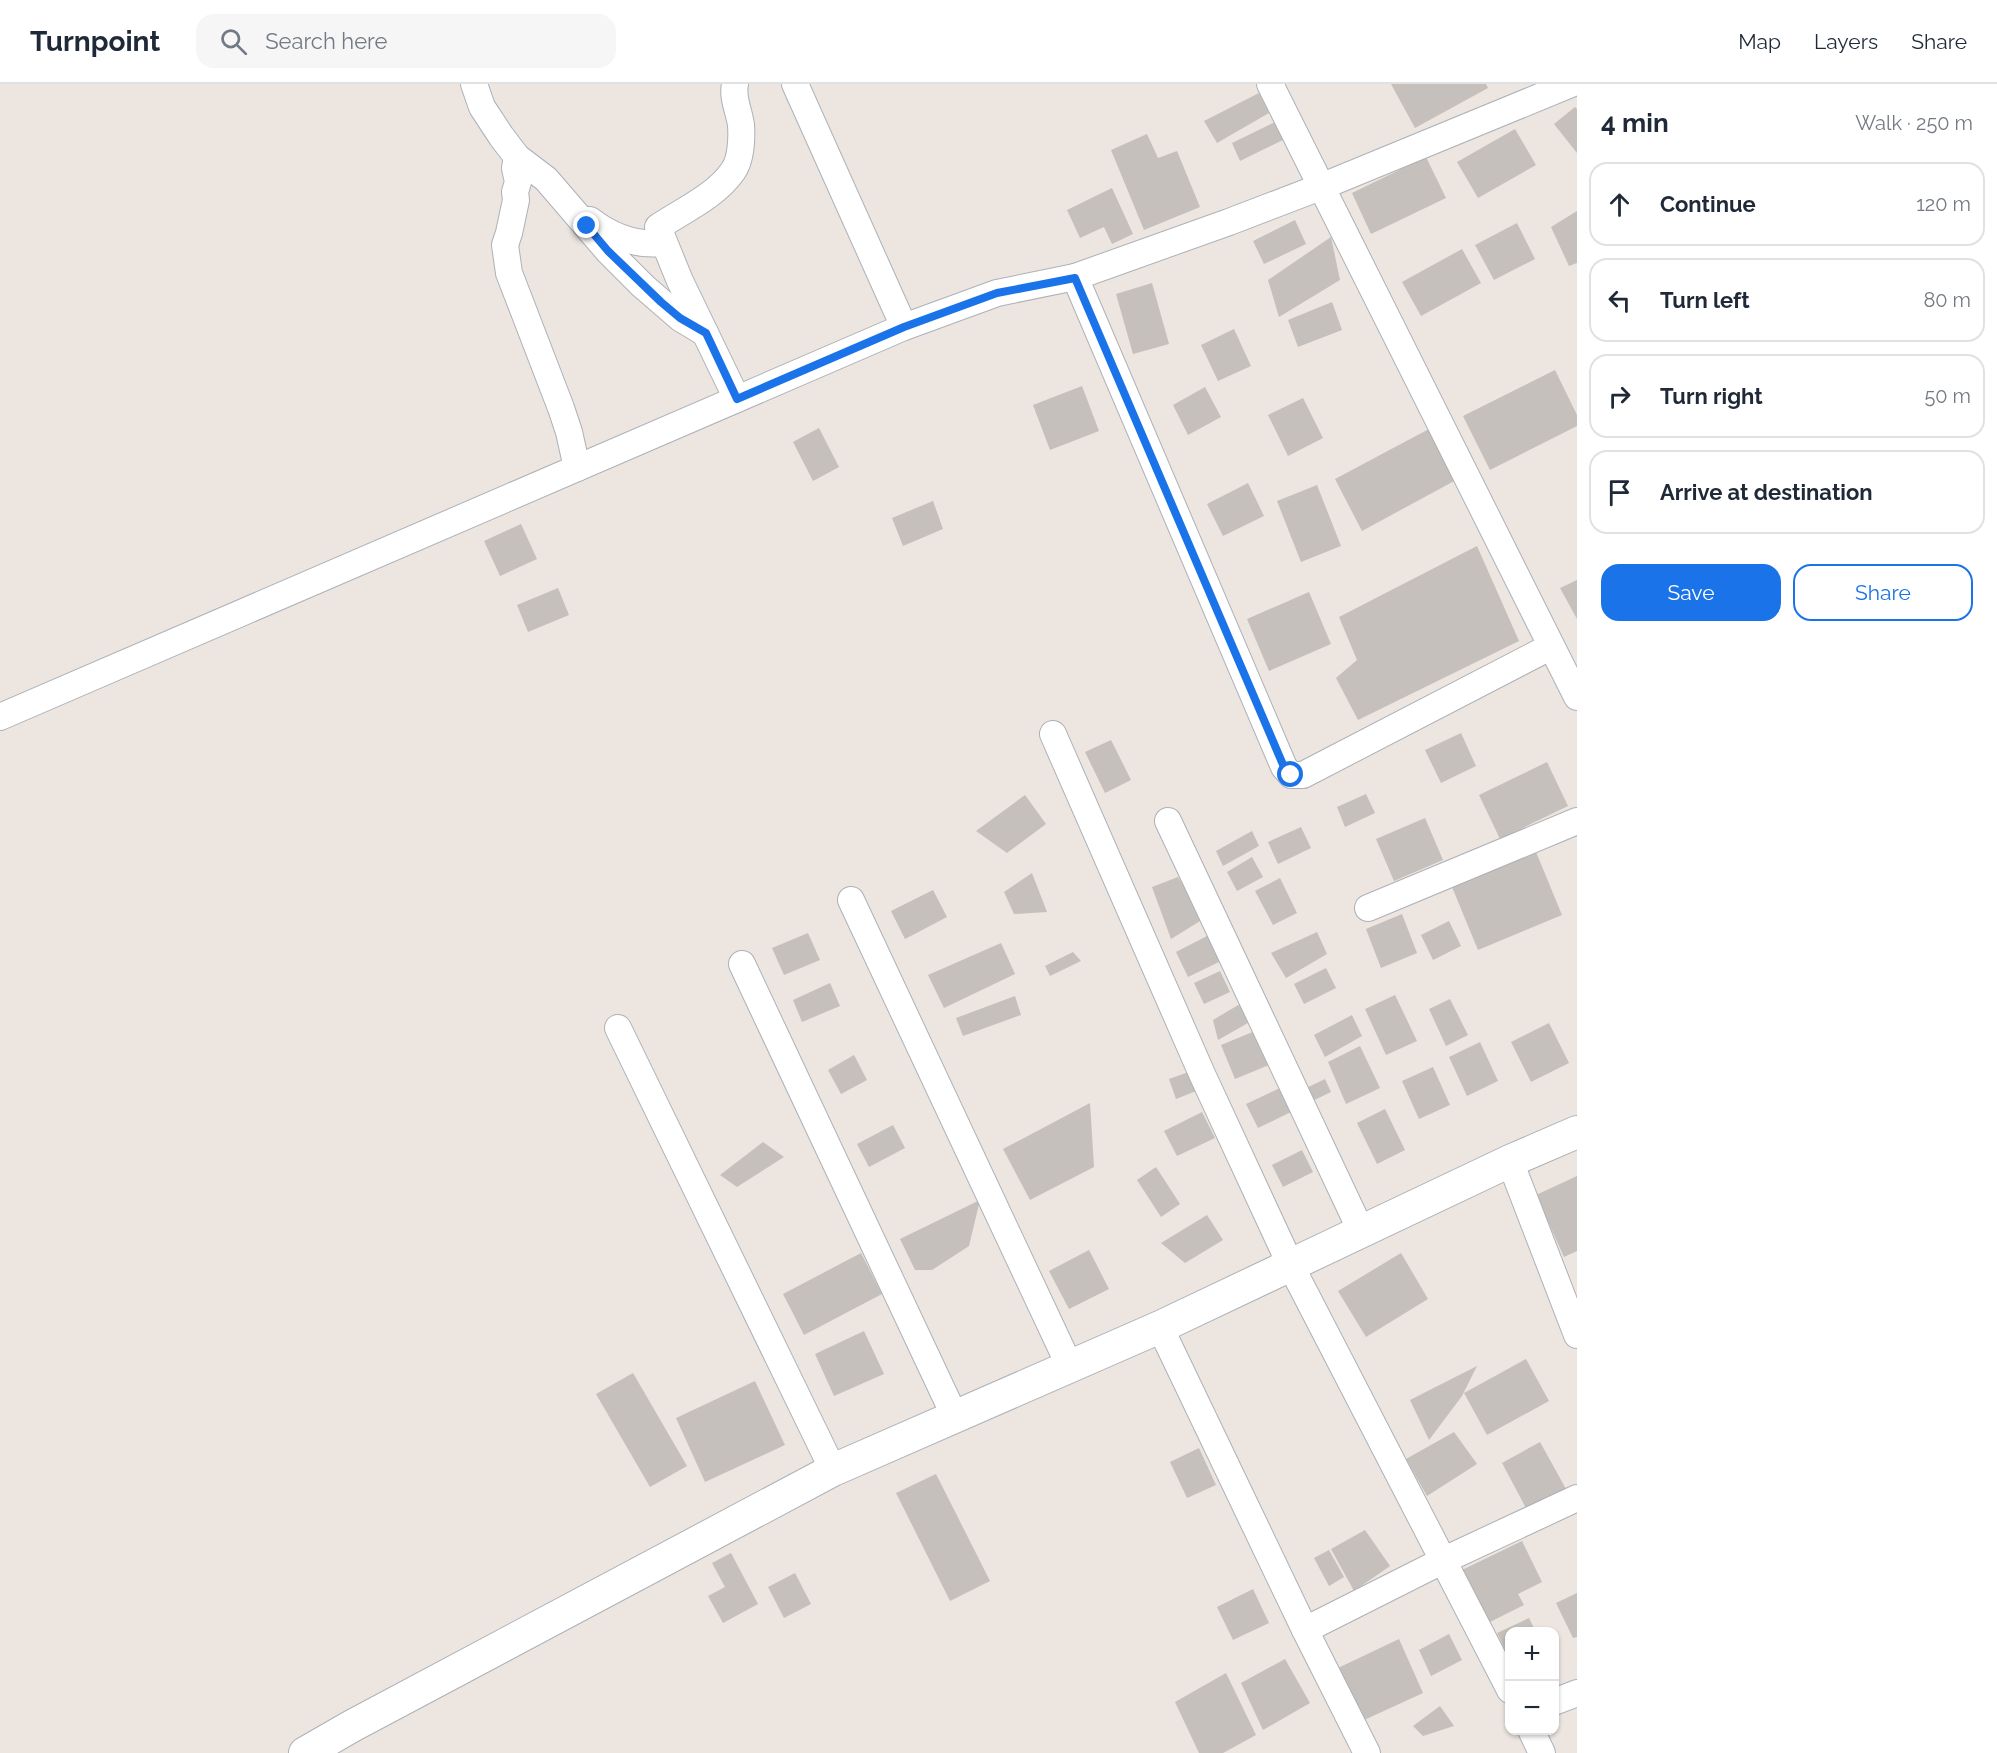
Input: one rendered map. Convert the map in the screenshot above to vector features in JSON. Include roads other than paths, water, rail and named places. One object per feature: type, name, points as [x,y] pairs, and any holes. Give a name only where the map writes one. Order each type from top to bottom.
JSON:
[{"type":"street","points":[[474,84],[482,107],[518,157],[546,179],[608,251],[661,302],[680,318],[706,333]]},
{"type":"street","points":[[735,84],[733,95],[741,125],[740,150],[734,170],[717,188],[658,227],[737,399]]},
{"type":"street","points":[[795,84],[904,327]]},
{"type":"street","points":[[1270,84],[1577,697]]},
{"type":"street","points":[[0,717],[904,327],[997,293],[1075,278],[1323,186],[1571,84]]},
{"type":"street","points":[[518,157],[514,168],[518,182],[515,192],[516,200],[505,245],[510,273],[561,408],[577,468]]},
{"type":"street","points":[[576,214],[590,220],[605,232],[642,244],[664,243]]},
{"type":"street","points":[[1075,278],[1284,767],[1291,775],[1303,775],[1550,647]]},
{"type":"street","points":[[1053,734],[1202,1074],[1290,1264],[1505,1682]]},
{"type":"street","points":[[1168,821],[1361,1231]]},
{"type":"street","points":[[1368,908],[1577,821]]},
{"type":"street","points":[[851,900],[1070,1367]]},
{"type":"street","points":[[742,964],[955,1417]]},
{"type":"street","points":[[618,1028],[833,1470]]},
{"type":"street","points":[[306,1753],[352,1726],[833,1470],[1160,1327],[1510,1161],[1577,1132]]},
{"type":"street","points":[[1510,1161],[1577,1335]]},
{"type":"street","points":[[1160,1327],[1305,1630],[1367,1753]]},
{"type":"street","points":[[1305,1630],[1442,1561],[1577,1498]]},
{"type":"street","points":[[1559,1700],[1577,1693]]},
{"type":"street","points":[[1532,1735],[1542,1753]]}]
